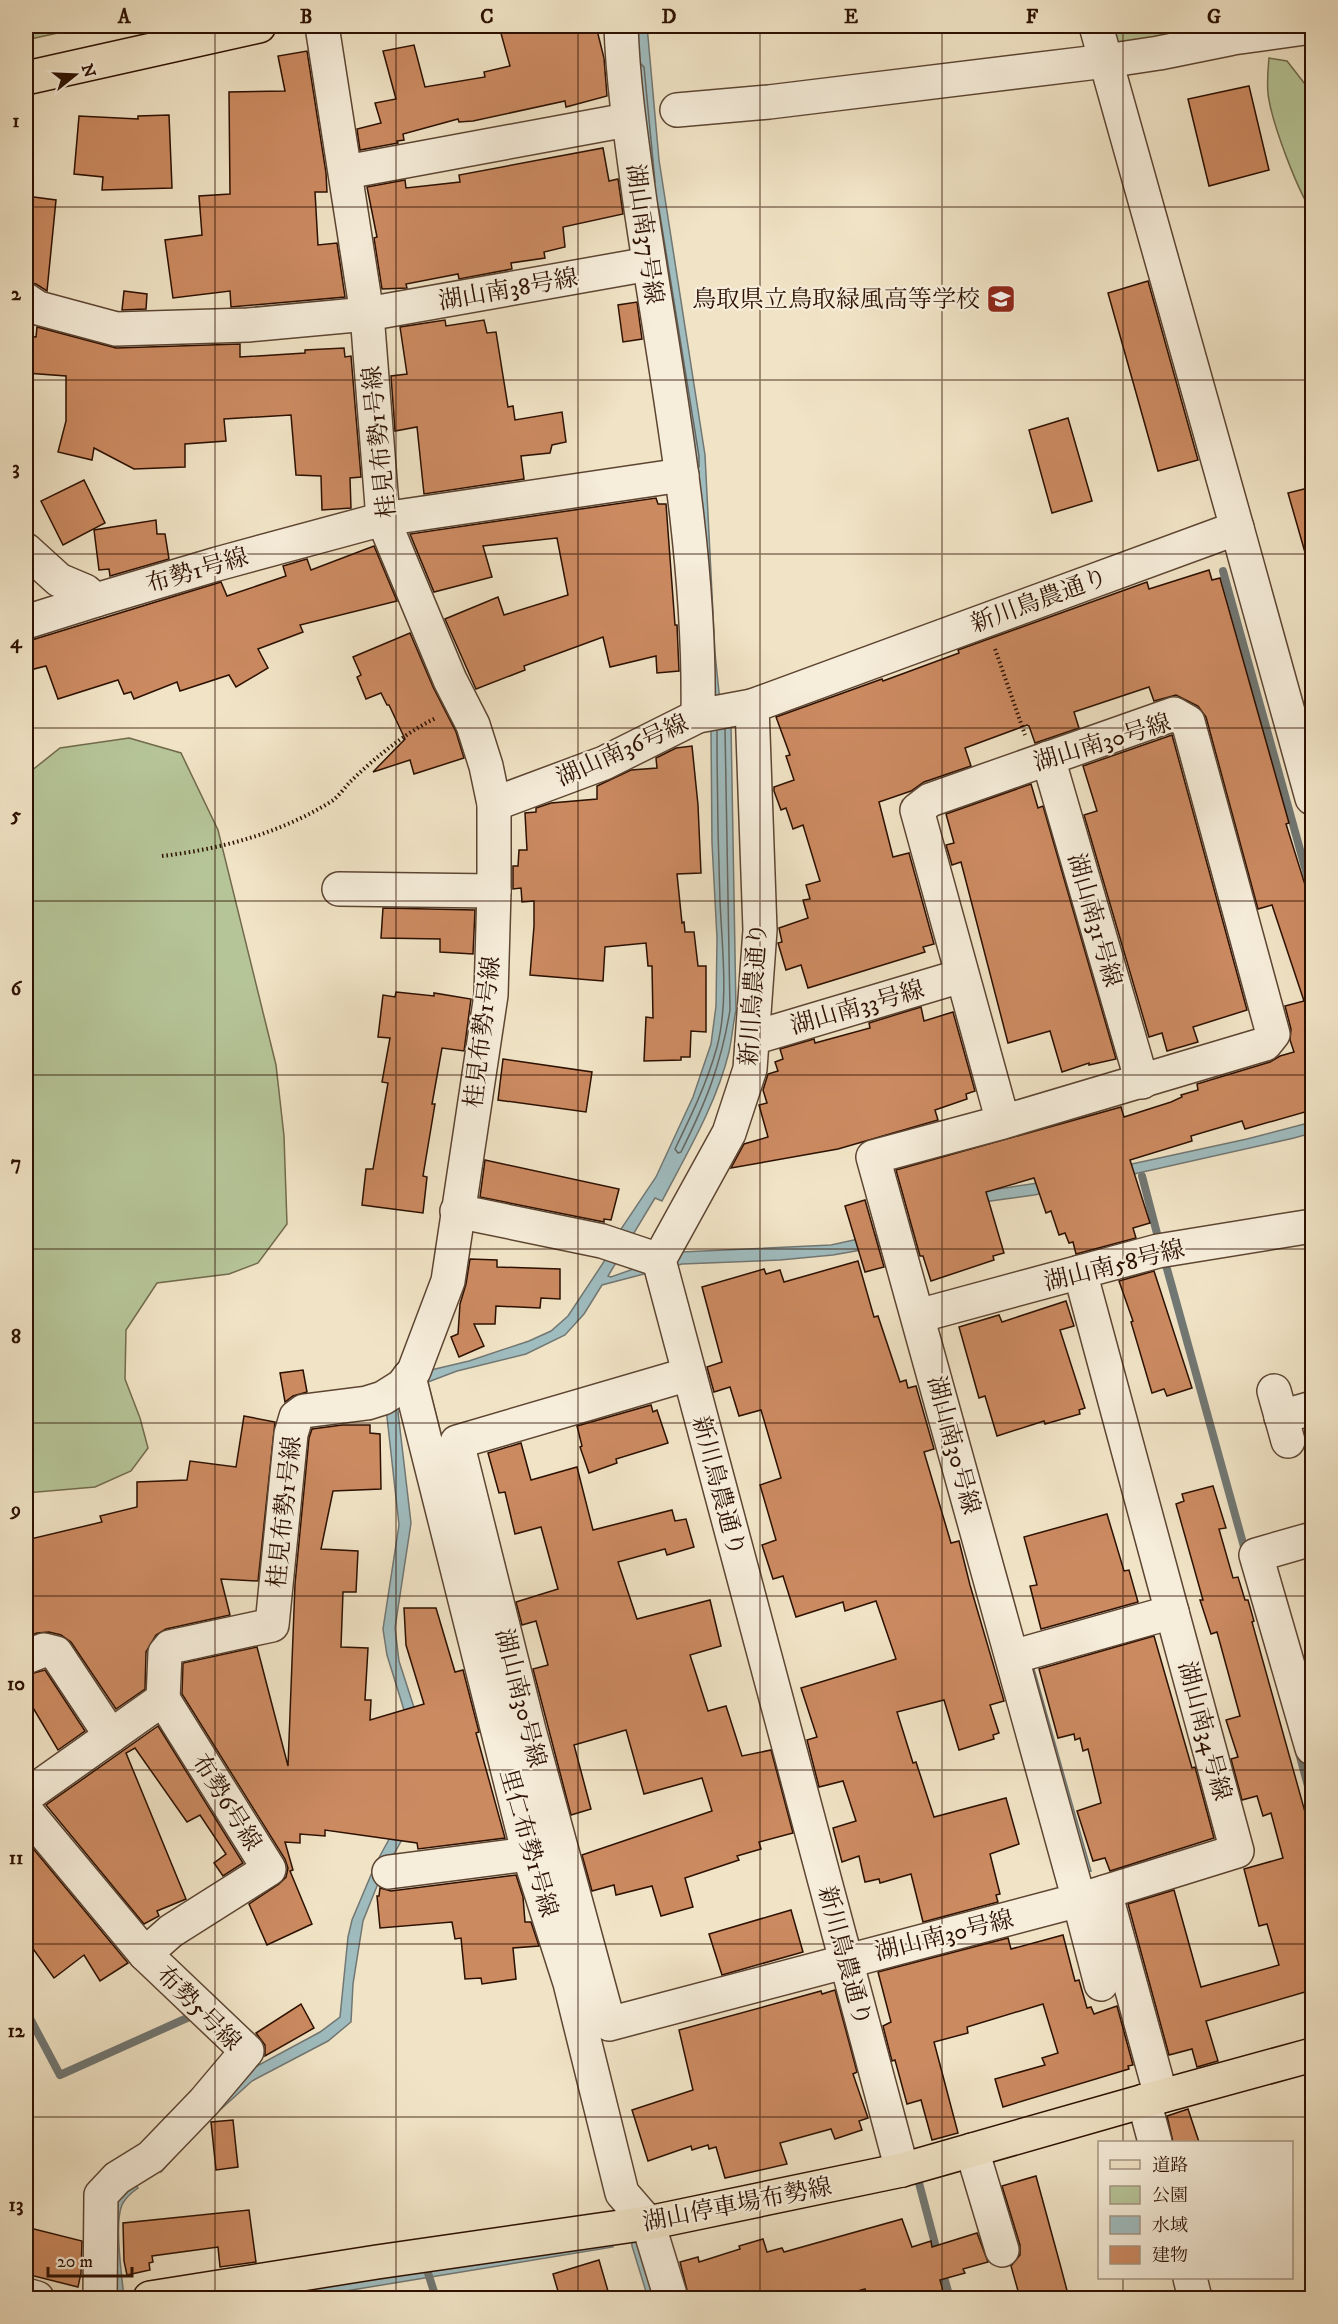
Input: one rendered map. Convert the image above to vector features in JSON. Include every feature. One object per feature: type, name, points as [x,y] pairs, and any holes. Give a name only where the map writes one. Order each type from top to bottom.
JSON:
[{"type":"main road","points":[[26,78],[193,33],[259,26]]},
{"type":"main road","name":"湖山停車場布勢線","points":[[150,2298],[191,2295],[648,2223],[902,2170],[1152,2098],[1312,2055]]},
{"type":"street","points":[[26,300],[38,308],[116,329],[248,325],[367,314],[322,26]]},
{"type":"street","name":"湖山南37号線","points":[[621,26],[627,120],[682,475],[695,602],[698,716]]},
{"type":"street","points":[[1096,26],[1312,798]]},
{"type":"street","points":[[677,110],[780,101],[1106,61],[1233,38],[1312,27]]},
{"type":"street","points":[[346,172],[627,120]]},
{"type":"street","name":"湖山南38号線","points":[[367,314],[649,264]]},
{"type":"street","name":"桂見布勢1号線","points":[[163,1699],[165,1653],[170,1647],[272,1625],[291,1434],[296,1417],[304,1411],[367,1403],[383,1398],[402,1386],[414,1371],[448,1281],[491,995],[494,804],[486,765],[473,725],[383,519],[367,314]]},
{"type":"street","points":[[383,519],[682,475]]},
{"type":"street","name":"布勢1号線","points":[[26,622],[217,564],[383,519]]},
{"type":"street","name":"新川鳥農通り","points":[[902,2170],[659,1260],[729,1133],[750,1069],[760,930],[752,706],[1236,528]]},
{"type":"street","points":[[26,550],[59,580],[85,591],[96,600]]},
{"type":"street","name":"湖山南36号線","points":[[494,804],[604,763],[698,716],[752,706]]},
{"type":"street","name":"湖山南30号線","points":[[689,1374],[457,1442],[529,1730],[609,2024],[1092,1896],[1012,1657],[873,1157],[1003,1122],[1142,1082],[1265,1044],[1273,1034],[1188,722],[1174,714],[930,800],[917,810],[1003,1122]]},
{"type":"street","name":"湖山南31号線","points":[[1041,760],[1142,1082]]},
{"type":"street","points":[[339,889],[494,891]]},
{"type":"street","name":"湖山南33号線","points":[[753,1038],[962,976]]},
{"type":"street","points":[[458,1211],[602,1241],[659,1260]]},
{"type":"street","name":"湖山南58号線","points":[[918,1316],[1158,1251],[1312,1226]]},
{"type":"street","points":[[1012,1657],[1172,1612],[1080,1272]]},
{"type":"street","name":"里仁布勢1号線","points":[[409,1377],[530,1855],[570,1983],[621,2193],[648,2223],[671,2298]]},
{"type":"street","points":[[1281,1417],[1312,1408]]},
{"type":"street","points":[[1312,1539],[1256,1555],[1312,1748]]},
{"type":"street","name":"湖山南34号線","points":[[1092,1896],[1237,1851],[1172,1612]]},
{"type":"street","points":[[26,1656],[44,1650],[56,1653],[111,1736]]},
{"type":"street","points":[[26,1796],[163,1699]]},
{"type":"street","name":"布勢6号線","points":[[145,1954],[171,1931],[269,1869],[163,1699]]},
{"type":"street","name":"布勢5号線","points":[[26,1811],[145,1954],[247,2051],[204,2102],[151,2157],[117,2178],[101,2195],[100,2298]]},
{"type":"street","points":[[389,1872],[530,1855],[561,1849]]},
{"type":"street","points":[[1092,1896],[1101,1984]]},
{"type":"street","points":[[1092,1896],[1152,2098],[1155,2141]]},
{"type":"street","points":[[972,2150],[1002,2250]]},
{"type":"street","points":[[1190,2279],[1195,2298]]},
{"type":"street","points":[[26,2295],[37,2298]]},
{"type":"path","points":[[986,620],[1041,760]]},
{"type":"path","points":[[162,856],[261,836],[281,828],[334,800],[351,781],[414,729],[464,707]]},
{"type":"green space","points":[[26,26],[89,26],[26,40]]},
{"type":"green space","points":[[1104,26],[1274,26],[1124,53]]},
{"type":"green space","points":[[1269,58],[1287,61],[1312,93],[1312,212],[1293,174],[1272,112],[1268,89]]},
{"type":"green space","points":[[129,738],[181,753],[218,830],[276,1065],[284,1136],[287,1224],[258,1263],[229,1274],[157,1283],[126,1330],[125,1379],[140,1418],[148,1448],[131,1471],[95,1487],[26,1493],[26,775],[60,748]]},
{"type":"water","points":[[630,26],[647,26],[659,160],[705,455],[715,653],[720,702],[731,725],[736,1010],[723,1072],[700,1128],[662,1201],[655,1198],[608,1276],[611,1277],[681,1252],[831,1245],[872,1236],[904,1224],[920,1214],[985,1191],[1058,1180],[1247,1139],[1312,1122],[1312,1133],[1294,1138],[1107,1180],[1034,1195],[983,1202],[925,1223],[910,1233],[878,1247],[833,1255],[780,1260],[682,1264],[602,1285],[584,1314],[565,1335],[526,1354],[457,1371],[428,1382],[657,2298],[648,2298],[632,2246],[629,2197],[413,1400],[398,1412],[411,1523],[395,1628],[399,1661],[429,1754],[424,1800],[379,1881],[363,1921],[353,1984],[351,2022],[328,2041],[252,2081],[199,2129],[161,2172],[155,2162],[246,2072],[320,2032],[340,2017],[348,1937],[352,1920],[376,1863],[414,1794],[408,1723],[387,1655],[383,1629],[399,1525],[386,1408],[431,1370],[469,1361],[529,1341],[551,1331],[568,1316],[609,1254],[619,1232],[656,1177],[693,1097],[711,1044],[716,1006],[717,938],[712,843],[711,731],[705,703]]},
{"type":"water","points":[[1034,1669],[1091,1871],[1083,1872],[1027,1670]]},
{"type":"water","points":[[132,2178],[138,2188],[123,2202],[119,2224],[124,2298],[112,2298],[109,2211]]},
{"type":"water","points":[[612,2238],[613,2247],[303,2298],[244,2298]]},
{"type":"building","points":[[499,26],[596,26],[604,58],[607,96],[566,107],[565,101],[473,121],[459,122],[458,119],[403,134],[404,140],[397,141],[398,143],[360,150],[357,129],[381,123],[375,103],[396,99],[383,51],[414,45],[425,87],[485,77],[484,72],[510,66]]},
{"type":"building","points":[[307,51],[326,173],[327,192],[315,192],[318,245],[337,243],[345,297],[231,307],[230,291],[173,298],[165,240],[202,235],[199,196],[230,194],[229,92],[285,91],[278,56]]},
{"type":"building","points":[[1249,86],[1269,170],[1209,186],[1188,99]]},
{"type":"building","points":[[169,115],[172,188],[102,190],[103,177],[74,174],[79,116],[138,119],[138,116]]},
{"type":"building","points":[[603,148],[609,181],[618,179],[623,214],[563,227],[565,247],[544,252],[545,258],[511,263],[512,269],[459,279],[458,274],[406,284],[407,288],[382,289],[374,238],[377,237],[367,187],[405,180],[406,188],[460,182],[459,175]]},
{"type":"building","points":[[26,196],[56,200],[47,291],[36,284],[26,282]]},
{"type":"building","points":[[1148,281],[1198,460],[1158,471],[1108,293]]},
{"type":"building","points":[[124,291],[147,294],[146,309],[122,310]]},
{"type":"building","points":[[637,302],[642,339],[623,342],[618,305]]},
{"type":"building","points":[[445,320],[446,326],[484,320],[487,333],[496,332],[508,407],[513,406],[515,420],[562,412],[566,442],[552,445],[550,453],[521,456],[524,479],[424,494],[417,427],[395,431],[391,376],[407,374],[400,327]]},
{"type":"building","points":[[37,327],[116,348],[240,344],[240,357],[344,348],[345,357],[351,356],[361,477],[350,478],[351,508],[322,510],[321,476],[296,475],[291,415],[224,419],[226,441],[185,444],[185,467],[134,469],[94,448],[92,460],[58,452],[66,421],[66,376],[26,373],[26,336],[36,337]]},
{"type":"building","points":[[1068,418],[1092,501],[1052,513],[1029,430]]},
{"type":"building","points":[[84,480],[105,523],[63,545],[41,501]]},
{"type":"building","points":[[1312,487],[1312,555],[1306,556],[1288,493]]},
{"type":"building","points":[[656,498],[658,504],[666,504],[679,671],[657,673],[656,656],[610,667],[603,637],[524,666],[525,670],[476,689],[445,619],[498,597],[504,615],[568,595],[557,538],[483,546],[492,577],[434,592],[410,534]]},
{"type":"building","points":[[156,520],[157,534],[165,534],[169,559],[110,576],[109,569],[99,570],[94,530]]},
{"type":"building","points":[[374,546],[397,601],[300,625],[303,632],[258,649],[268,668],[236,687],[229,675],[180,691],[177,682],[134,699],[131,692],[124,694],[118,680],[58,699],[46,666],[30,670],[26,659],[26,642],[35,639],[221,582],[227,596],[286,576],[283,566],[307,559],[311,570]]},
{"type":"building","points":[[1209,570],[1212,580],[1220,578],[1289,823],[1286,824],[1312,907],[1312,1110],[1245,1129],[1242,1121],[1191,1136],[1192,1141],[1130,1160],[1150,1223],[1133,1228],[1136,1238],[1076,1254],[1073,1242],[1069,1243],[1065,1233],[1059,1235],[1051,1211],[1046,1213],[1034,1178],[986,1192],[1004,1253],[993,1256],[994,1260],[931,1281],[923,1256],[920,1256],[896,1170],[1121,1107],[1124,1117],[1171,1102],[1182,1097],[1181,1095],[1198,1090],[1197,1084],[1270,1062],[1294,1052],[1285,1006],[1304,1001],[1272,905],[1258,909],[1206,717],[1198,706],[1176,695],[1154,701],[1149,687],[1074,712],[1079,728],[1035,743],[1027,725],[965,748],[971,766],[924,782],[911,791],[879,802],[893,857],[909,853],[934,944],[923,947],[925,952],[808,988],[801,965],[786,970],[778,943],[782,942],[779,928],[808,918],[803,900],[810,899],[806,885],[820,881],[803,825],[793,829],[786,808],[781,810],[774,791],[774,787],[794,780],[786,756],[790,755],[776,717],[882,679],[883,681],[959,653],[958,650],[1147,582],[1149,589]]},
{"type":"building","points":[[410,633],[433,687],[456,732],[464,758],[414,774],[410,760],[373,772],[405,739],[381,693],[366,699],[357,677],[361,675],[353,657]]},
{"type":"building","points":[[1172,735],[1247,1010],[1193,1027],[1198,1042],[1167,1051],[1162,1033],[1149,1037],[1084,815],[1097,811],[1083,766]]},
{"type":"building","points":[[692,746],[698,805],[701,873],[677,874],[682,923],[684,922],[685,932],[694,932],[698,966],[706,966],[706,1032],[691,1031],[690,1057],[681,1057],[681,1060],[644,1061],[646,1017],[653,1018],[652,966],[648,966],[646,943],[605,947],[603,981],[530,975],[534,901],[522,902],[521,888],[513,889],[513,866],[518,866],[519,850],[527,850],[525,813],[536,812],[536,808],[551,803],[597,799],[597,786],[631,770],[657,768],[656,758],[676,748]]},
{"type":"building","points":[[1031,784],[1038,808],[1043,806],[1116,1059],[1089,1065],[1089,1063],[1062,1072],[1050,1031],[1008,1043],[961,862],[952,865],[946,845],[954,843],[946,814]]},
{"type":"building","points":[[383,908],[475,910],[473,954],[440,952],[440,939],[381,938]]},
{"type":"building","points":[[396,992],[434,996],[434,993],[471,999],[464,1051],[442,1048],[423,1176],[427,1177],[423,1213],[362,1205],[366,1169],[373,1169],[388,1083],[382,1082],[390,1038],[378,1037],[383,995],[395,997]]},
{"type":"building","points":[[921,1007],[924,1021],[953,1012],[975,1091],[966,1094],[967,1099],[935,1110],[938,1120],[838,1149],[731,1168],[744,1144],[768,1137],[759,1105],[767,1103],[763,1090],[768,1074],[778,1071],[775,1062],[783,1059],[780,1049],[814,1039],[815,1043],[870,1028],[869,1023]]},
{"type":"building","points":[[503,1059],[592,1072],[586,1112],[498,1100]]},
{"type":"building","points":[[485,1160],[619,1189],[611,1220],[604,1219],[604,1222],[480,1197]]},
{"type":"building","points":[[865,1200],[884,1267],[865,1272],[845,1206]]},
{"type":"building","points":[[470,1259],[497,1260],[497,1267],[560,1269],[560,1299],[541,1298],[540,1308],[496,1306],[495,1324],[474,1324],[484,1346],[459,1357],[451,1337],[458,1334],[460,1304]]},
{"type":"building","points":[[858,1261],[874,1317],[878,1316],[900,1382],[906,1380],[908,1388],[916,1386],[934,1449],[924,1452],[951,1543],[959,1541],[1004,1701],[990,1705],[999,1733],[993,1735],[994,1739],[959,1750],[944,1700],[897,1712],[913,1763],[916,1762],[934,1817],[1006,1798],[1019,1844],[990,1854],[1000,1894],[996,1895],[998,1902],[923,1922],[911,1874],[880,1883],[879,1879],[865,1882],[859,1856],[842,1862],[833,1828],[856,1821],[843,1781],[819,1787],[807,1740],[817,1737],[801,1688],[896,1659],[876,1601],[845,1611],[843,1602],[796,1617],[783,1576],[773,1579],[762,1545],[776,1540],[760,1485],[781,1478],[761,1410],[739,1416],[730,1387],[714,1392],[707,1367],[722,1362],[702,1287],[764,1269],[766,1274],[780,1270],[784,1282]]},
{"type":"building","points":[[1154,1271],[1192,1388],[1167,1396],[1164,1389],[1152,1393],[1131,1322],[1133,1321],[1119,1281]]},
{"type":"building","points":[[1066,1301],[1074,1326],[1060,1330],[1085,1408],[1079,1410],[1080,1414],[1045,1424],[1044,1421],[997,1436],[985,1396],[979,1398],[959,1327],[999,1315],[1002,1322]]},
{"type":"building","points":[[303,1370],[307,1392],[293,1396],[285,1402],[280,1373]]},
{"type":"building","points":[[651,1405],[653,1412],[657,1410],[668,1443],[616,1459],[617,1463],[589,1473],[580,1447],[582,1446],[577,1426]]},
{"type":"building","points":[[244,1416],[275,1422],[258,1581],[221,1579],[230,1615],[166,1629],[156,1635],[146,1652],[145,1689],[116,1709],[71,1642],[61,1635],[49,1632],[26,1637],[26,1540],[102,1522],[100,1516],[137,1507],[137,1482],[187,1480],[190,1461],[236,1467]]},
{"type":"building","points":[[342,1425],[370,1425],[370,1433],[380,1434],[381,1489],[333,1491],[321,1549],[358,1551],[356,1592],[343,1592],[341,1647],[368,1648],[365,1700],[371,1700],[370,1720],[424,1704],[406,1645],[404,1608],[436,1608],[455,1672],[463,1670],[479,1732],[476,1733],[505,1838],[418,1849],[417,1843],[325,1830],[325,1836],[300,1834],[300,1843],[285,1842],[293,1870],[290,1871],[312,1924],[267,1945],[249,1904],[279,1884],[286,1877],[288,1868],[285,1859],[182,1694],[183,1663],[257,1647],[288,1766],[295,1584],[309,1438],[312,1429]]},
{"type":"building","points":[[521,1443],[531,1480],[577,1467],[593,1530],[672,1510],[675,1521],[686,1519],[694,1547],[667,1555],[665,1549],[618,1562],[637,1619],[710,1600],[721,1646],[690,1655],[708,1711],[726,1706],[742,1756],[771,1750],[793,1833],[759,1842],[761,1849],[737,1856],[739,1860],[685,1878],[693,1907],[661,1916],[652,1886],[616,1895],[614,1885],[592,1891],[582,1855],[712,1811],[702,1778],[644,1794],[626,1730],[574,1745],[591,1809],[571,1815],[533,1669],[548,1665],[536,1621],[522,1625],[516,1602],[558,1589],[541,1527],[515,1534],[505,1492],[499,1493],[488,1453]]},
{"type":"building","points":[[1213,1486],[1226,1528],[1219,1529],[1233,1578],[1238,1577],[1245,1600],[1248,1600],[1254,1621],[1252,1622],[1312,1837],[1312,1990],[1206,2021],[1218,2061],[1197,2067],[1192,2049],[1169,2055],[1128,1904],[1174,1890],[1201,1987],[1279,1965],[1267,1924],[1259,1926],[1244,1869],[1283,1858],[1271,1813],[1263,1816],[1257,1796],[1242,1800],[1231,1759],[1238,1757],[1226,1720],[1240,1716],[1217,1632],[1211,1634],[1200,1600],[1203,1600],[1176,1504],[1184,1501],[1182,1494]]},
{"type":"building","points":[[1107,1514],[1124,1571],[1129,1570],[1138,1602],[1041,1629],[1030,1586],[1037,1585],[1024,1537]]},
{"type":"building","points":[[1154,1636],[1192,1768],[1195,1767],[1214,1838],[1110,1871],[1105,1858],[1093,1861],[1077,1811],[1101,1803],[1088,1749],[1083,1751],[1080,1738],[1075,1740],[1074,1734],[1058,1738],[1039,1669]]},
{"type":"building","points":[[45,1670],[85,1731],[58,1750],[26,1696],[26,1675]]},
{"type":"building","points":[[158,1726],[243,1863],[223,1876],[214,1863],[226,1854],[200,1815],[187,1822],[135,1748],[126,1753],[186,1899],[157,1911],[159,1916],[144,1924],[46,1805]]},
{"type":"building","points":[[26,1840],[128,1963],[100,1981],[84,1955],[54,1978],[26,1939]]},
{"type":"building","points":[[516,1875],[523,1897],[525,1922],[531,1922],[539,1946],[513,1948],[516,1979],[482,1984],[481,1978],[465,1979],[461,1938],[455,1939],[452,1922],[380,1928],[377,1896],[379,1896],[380,1888],[391,1891]]},
{"type":"building","points":[[791,1910],[803,1952],[722,1975],[709,1934]]},
{"type":"building","points":[[1063,1935],[1075,1981],[1079,1980],[1087,2008],[1091,2007],[1094,2014],[1117,2006],[1133,2065],[1128,2066],[1129,2069],[1003,2107],[995,2079],[1045,2065],[1042,2058],[1058,2053],[1043,2004],[967,2027],[968,2033],[934,2042],[958,2133],[932,2140],[921,2100],[907,2104],[895,2060],[892,2061],[883,2026],[891,2022],[878,1972],[1008,1938],[1011,1949]]},
{"type":"building","points":[[835,1990],[857,2072],[853,2074],[868,2118],[859,2121],[862,2130],[835,2139],[831,2129],[780,2143],[787,2164],[725,2178],[716,2147],[709,2149],[708,2145],[692,2150],[691,2146],[648,2161],[632,2110],[693,2090],[679,2030],[821,1991],[822,1994]]},
{"type":"building","points":[[301,2004],[314,2028],[265,2056],[265,2045],[256,2033]]},
{"type":"building","points":[[1188,2109],[1199,2141],[1173,2141],[1167,2116]]},
{"type":"building","points":[[233,2120],[238,2167],[216,2170],[211,2122]]},
{"type":"building","points":[[1036,2176],[1069,2298],[1020,2298],[1011,2266],[1020,2255],[1020,2245],[1002,2186]]},
{"type":"building","points":[[249,2210],[256,2262],[220,2267],[218,2247],[152,2256],[153,2262],[149,2263],[150,2270],[127,2275],[124,2261],[123,2223]]},
{"type":"building","points":[[902,2219],[912,2247],[931,2241],[932,2247],[977,2233],[988,2262],[963,2269],[965,2273],[940,2280],[945,2298],[867,2298],[865,2289],[832,2298],[689,2298],[680,2262],[698,2257],[699,2262],[763,2239],[767,2252],[782,2248],[784,2252]]},
{"type":"building","points":[[26,2227],[82,2241],[78,2287],[26,2274]]},
{"type":"building","points":[[599,2260],[610,2298],[560,2298],[553,2274]]},
{"type":"waterway","points":[[1223,571],[1312,893]]},
{"type":"waterway","points":[[1142,1176],[1160,1245]]},
{"type":"waterway","points":[[1164,1258],[1246,1554]]},
{"type":"waterway","points":[[1298,1749],[1312,1801]]},
{"type":"waterway","points":[[26,2011],[60,2075],[196,2014]]},
{"type":"waterway","points":[[919,2183],[938,2255]]},
{"type":"waterway","points":[[942,2270],[950,2298]]},
{"type":"waterway","points":[[428,2273],[436,2298]]},
{"type":"place","name":"鳥取県立鳥取緑風高等学校","points":[[1001,299]]}]
